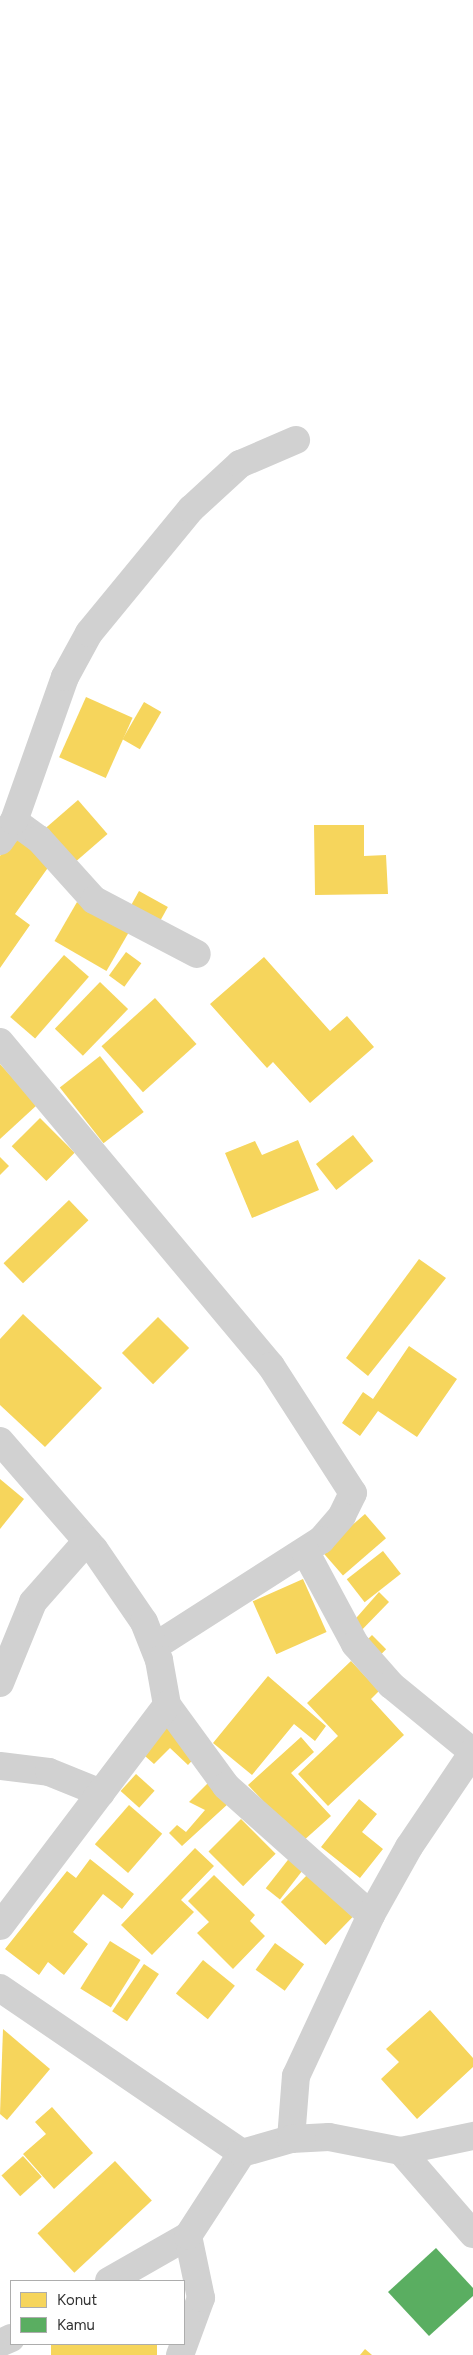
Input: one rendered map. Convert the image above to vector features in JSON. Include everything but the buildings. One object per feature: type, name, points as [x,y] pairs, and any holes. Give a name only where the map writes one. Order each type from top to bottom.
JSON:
[{"type":"street","points":[[197,954],[94,900],[39,839],[7,831],[65,677],[89,634],[191,509],[240,464],[296,440]]},
{"type":"street","points":[[0,1042],[271,1366],[353,1493],[342,1516],[304,1551],[154,1647]]},
{"type":"street","points":[[0,1441],[87,1541],[144,1622],[154,1647],[168,1705],[226,1786],[370,1915]]},
{"type":"street","points":[[0,1683],[33,1602],[87,1541]]},
{"type":"street","points":[[291,2139],[296,2076],[370,1915],[473,1752],[391,1686],[354,1644],[304,1551]]},
{"type":"street","points":[[0,1926],[168,1705]]},
{"type":"street","points":[[0,1766],[49,1772],[101,1793]]},
{"type":"street","points":[[0,1988],[242,2153]]},
{"type":"street","points":[[112,2280],[188,2236],[242,2153],[291,2139],[329,2137],[401,2151],[473,2136]]},
{"type":"street","points":[[401,2151],[473,2234]]},
{"type":"street","points":[[185,2341],[201,2298],[188,2236]]}]
